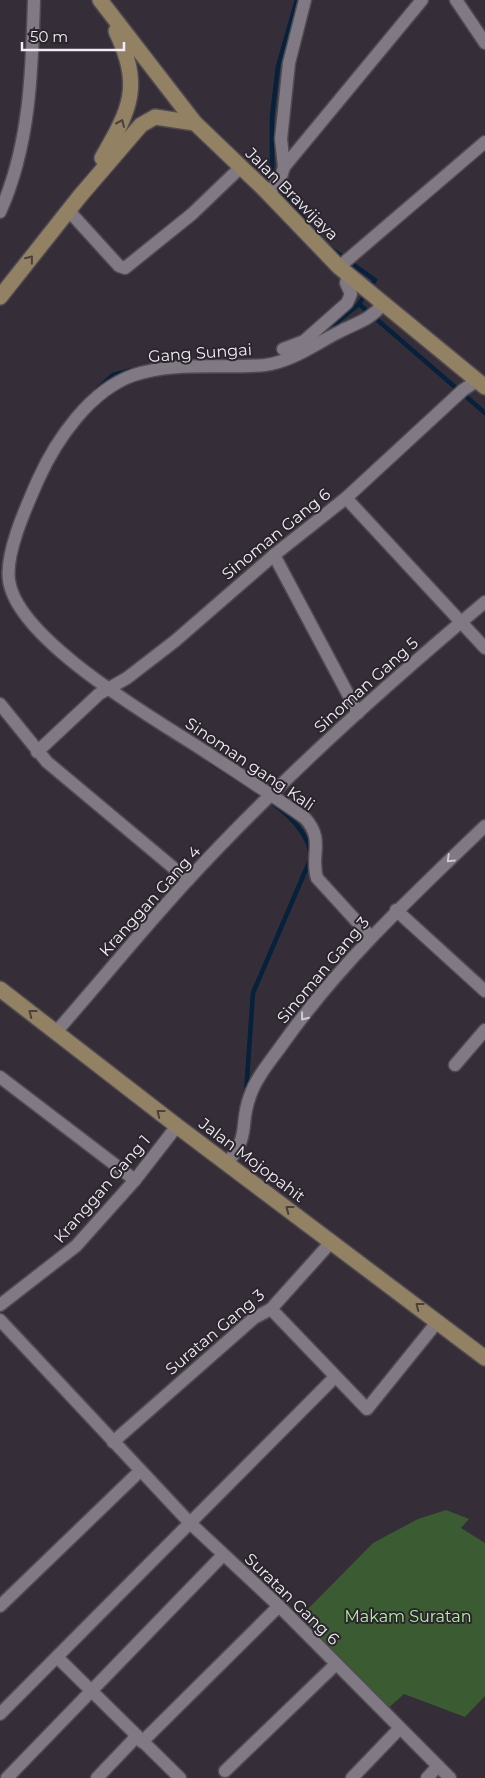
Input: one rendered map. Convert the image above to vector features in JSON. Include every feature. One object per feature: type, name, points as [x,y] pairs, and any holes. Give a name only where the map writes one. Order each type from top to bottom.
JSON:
[{"type":"main road","name":"Jalan Brawijaya","points":[[102,2],[195,123],[241,167],[274,186],[377,309],[483,381]]},
{"type":"main road","points":[[0,297],[74,216],[80,196],[120,128],[131,94],[131,73],[126,51],[102,2]]},
{"type":"main road","points":[[80,196],[141,125],[155,117],[195,123]]},
{"type":"main road","name":"Jalan Mojopahit","points":[[0,989],[177,1126],[228,1162],[485,1358]]},
{"type":"street","points":[[0,212],[24,134],[32,66],[34,0]]},
{"type":"street","points":[[284,167],[281,139],[289,63],[305,0]]},
{"type":"street","points":[[274,186],[284,167],[422,0]]},
{"type":"street","points":[[456,0],[485,43]]},
{"type":"street","points":[[283,349],[304,341],[347,303],[350,294],[346,283],[347,272],[354,252],[485,142]]},
{"type":"street","points":[[74,216],[119,266],[126,268],[192,214],[241,167]]},
{"type":"street","name":"Gang Sungai","points":[[9,581],[8,569],[17,535],[44,468],[73,424],[109,387],[135,375],[156,370],[220,365],[266,365],[288,360],[377,309]]},
{"type":"street","name":"Sinoman Gang 6","points":[[37,752],[104,692],[175,641],[274,555],[346,498],[460,393],[483,381]]},
{"type":"street","points":[[346,498],[485,648]]},
{"type":"street","points":[[274,555],[358,713]]},
{"type":"street","name":"Sinoman gang Kali","points":[[9,581],[13,595],[34,627],[104,692],[272,795],[310,824],[317,839],[315,867],[317,878],[370,936]]},
{"type":"street","name":"Sinoman Gang 5","points":[[272,795],[358,713],[485,602]]},
{"type":"street","points":[[0,704],[37,752],[188,880]]},
{"type":"street","name":"Kranggan Gang 4","points":[[56,1032],[188,880],[272,795]]},
{"type":"street","name":"Sinoman Gang 3","points":[[228,1162],[239,1149],[244,1137],[246,1108],[251,1093],[285,1041],[370,936],[485,826]]},
{"type":"street","points":[[396,910],[485,990]]},
{"type":"street","points":[[455,1065],[485,1030]]},
{"type":"street","points":[[0,1077],[135,1180]]},
{"type":"street","name":"Kranggan Gang 1","points":[[0,1305],[70,1252],[135,1180],[177,1126]]},
{"type":"street","name":"Suratan Gang 3","points":[[113,1442],[254,1318],[271,1309],[332,1241]]},
{"type":"street","points":[[271,1309],[367,1409],[438,1321]]},
{"type":"street","name":"Suratan Gang 6","points":[[0,1320],[190,1523],[279,1606],[450,1778]]},
{"type":"street","points":[[0,1714],[335,1377]]},
{"type":"street","points":[[0,1606],[140,1471]]},
{"type":"street","points":[[7,1778],[223,1555]]},
{"type":"street","points":[[97,1778],[279,1606]]},
{"type":"street","points":[[58,1657],[91,1692],[180,1778]]},
{"type":"street","points":[[225,1771],[336,1665]]},
{"type":"street","points":[[352,1778],[400,1728]]},
{"type":"street","points":[[427,1778],[438,1766]]},
{"type":"green space","name":"Makam Suratan","points":[[446,1510],[469,1519],[461,1528],[485,1543],[485,1696],[465,1717],[404,1694],[386,1710],[301,1616],[373,1543],[418,1519]]},
{"type":"waterway","points":[[297,0],[278,66],[272,116],[272,183],[318,235]]},
{"type":"waterway","points":[[320,336],[359,304],[375,280],[330,248]]},
{"type":"waterway","points":[[359,304],[485,413]]},
{"type":"waterway","points":[[98,389],[113,375],[132,370]]},
{"type":"waterway","points":[[212,763],[255,790],[285,813],[306,838],[310,852]]},
{"type":"waterway","points":[[246,1093],[253,993],[310,860]]}]
